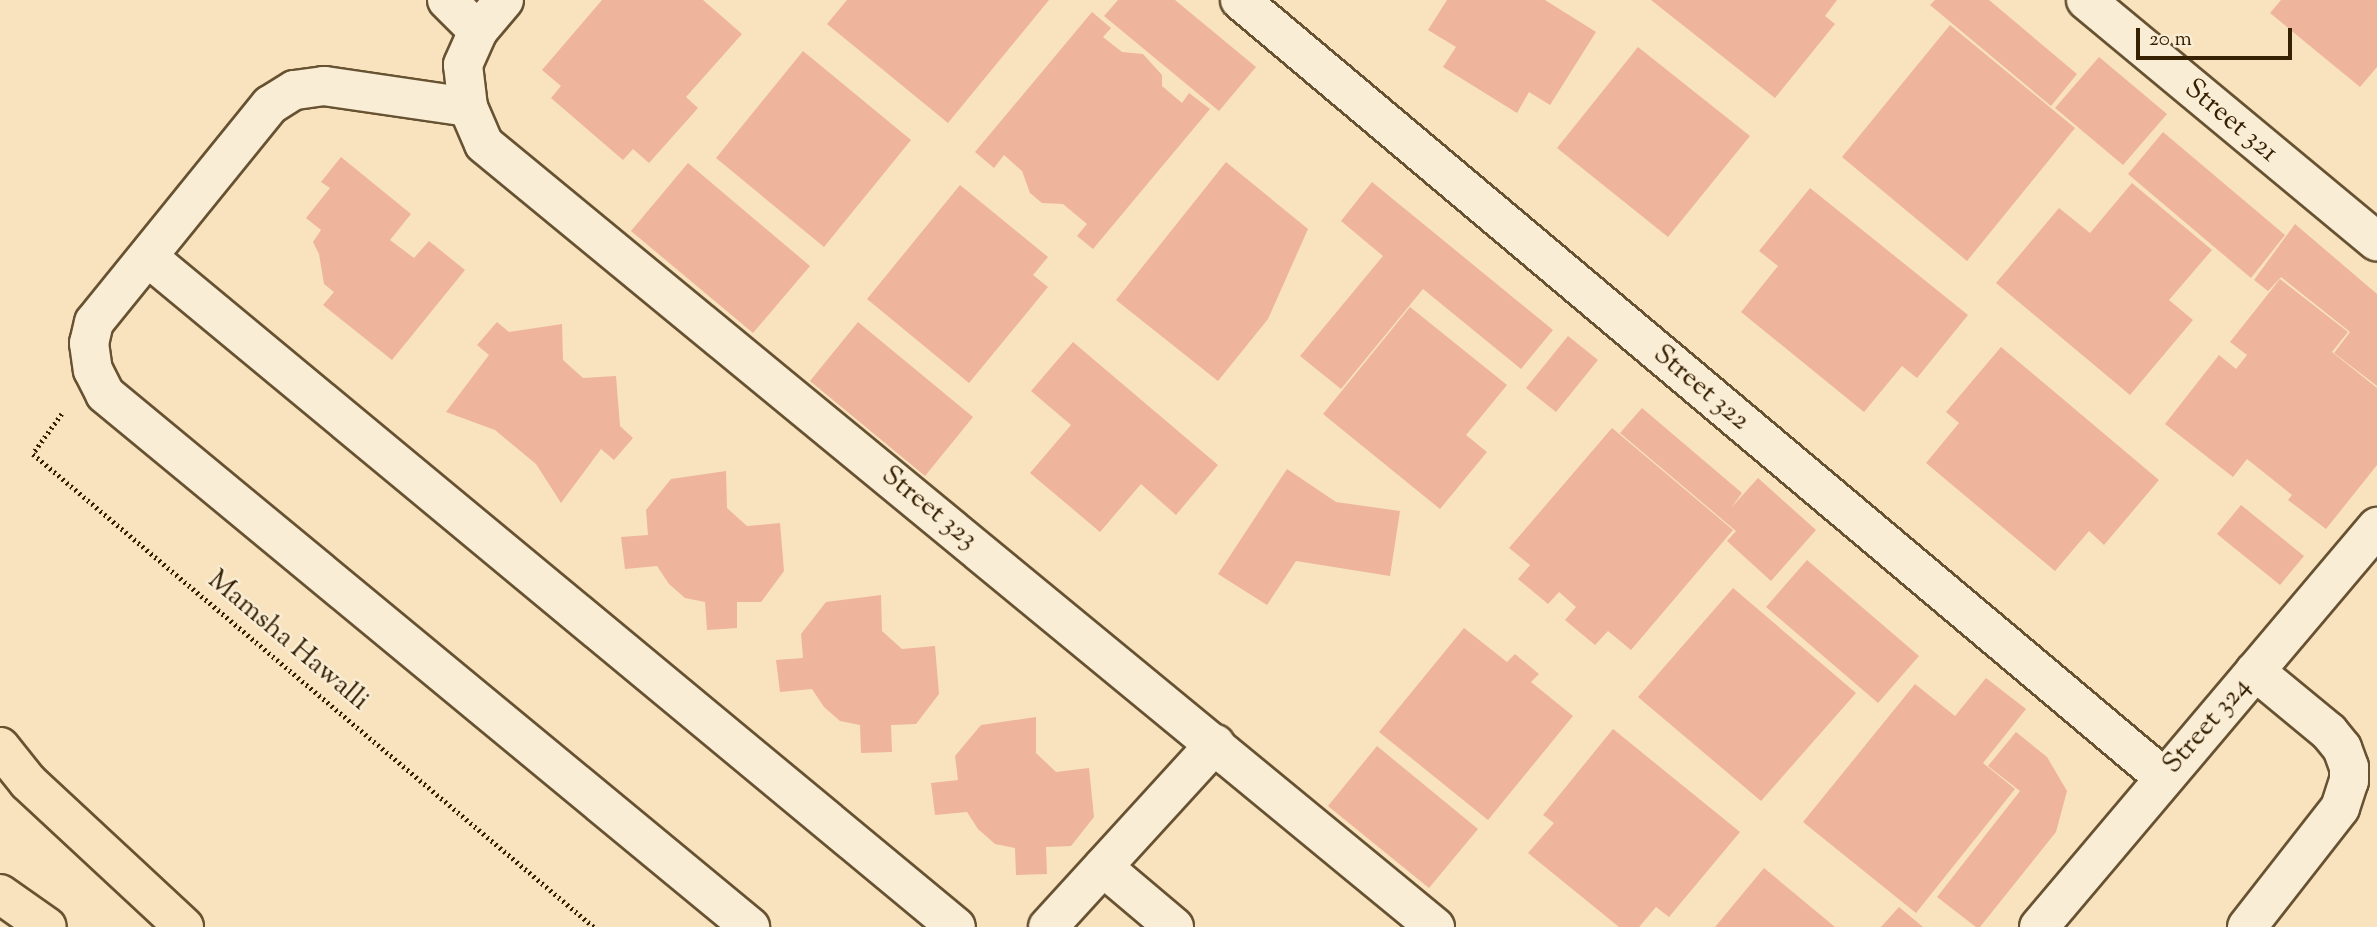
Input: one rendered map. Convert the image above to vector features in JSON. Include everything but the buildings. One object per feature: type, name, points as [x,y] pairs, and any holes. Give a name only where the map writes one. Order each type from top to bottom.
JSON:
[{"type":"highway","points":[[0,747],[28,782],[184,927]]},
{"type":"highway","points":[[0,894],[47,927]]},
{"type":"street","points":[[447,0],[478,31],[504,0]]},
{"type":"street","name":"Street 322","points":[[1240,0],[2163,777]]},
{"type":"street","name":"Street 321","points":[[2086,0],[2377,242]]},
{"type":"street","name":"Street 323","points":[[478,31],[463,65],[468,107],[485,144],[1435,927]]},
{"type":"street","points":[[468,107],[324,86],[294,90],[270,105],[149,258],[94,322],[89,343],[93,370],[105,394],[750,927]]},
{"type":"street","points":[[149,258],[956,927]]},
{"type":"street","name":"Street 324","points":[[2039,927],[2163,777],[2377,527]]},
{"type":"street","points":[[2247,927],[2340,808],[2349,781],[2349,767],[2342,748],[2329,732],[2255,671]]},
{"type":"street","points":[[1048,927],[1215,744]]},
{"type":"street","points":[[1103,867],[1174,927]]},
{"type":"path","name":"Mamsha Hawalli","points":[[93,370],[33,454],[594,927]]}]
